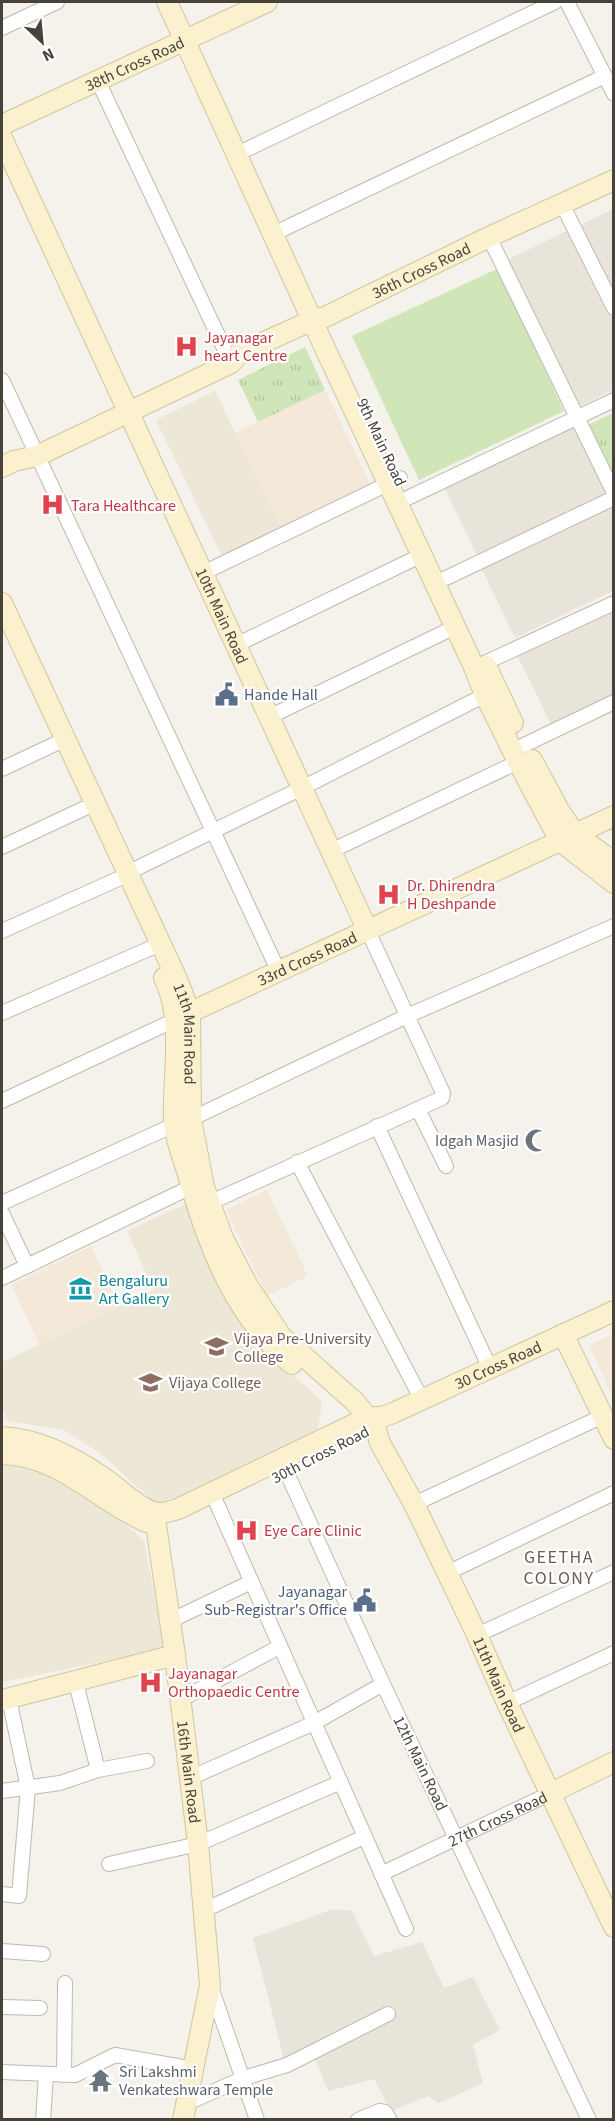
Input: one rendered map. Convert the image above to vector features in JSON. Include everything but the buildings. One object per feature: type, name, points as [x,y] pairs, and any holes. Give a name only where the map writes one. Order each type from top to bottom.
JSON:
[{"type":"main road","name":"9th Main Road","points":[[167,2],[190,38],[403,500],[446,578],[479,665],[521,754],[568,837],[614,883]]},
{"type":"main road","name":"9th Main Road","points":[[179,2],[190,38]]},
{"type":"main road","name":"38th Cross Road","points":[[2,125],[267,2]]},
{"type":"main road","name":"10th Main Road","points":[[2,138],[367,929]]},
{"type":"main road","name":"36th Cross Road","points":[[2,478],[37,456],[231,363],[240,353],[321,323],[564,208],[614,180]]},
{"type":"main road","name":"36th Cross Road","points":[[564,208],[614,191]]},
{"type":"main road","name":"36th Cross Road","points":[[2,467],[14,461],[37,456]]},
{"type":"main road","name":"9th Main Road","points":[[403,500],[422,555],[455,627],[479,665]]},
{"type":"main road","name":"11th Main Road","points":[[2,603],[123,876],[151,948],[183,1016]]},
{"type":"main road","name":"11th Main Road","points":[[2,630],[85,808],[177,979],[183,1016],[182,1122],[191,1187],[210,1242],[233,1291],[250,1319],[270,1345],[372,1426]]},
{"type":"main road","name":"33rd Cross Road","points":[[183,1016],[614,816]]},
{"type":"main road","name":"9th Main Road","points":[[568,837],[614,862]]},
{"type":"main road","name":"11th Main Road","points":[[182,1122],[209,1203],[235,1262],[264,1311],[281,1336],[372,1426],[414,1504],[614,1927]]},
{"type":"main road","name":"30 Cross Road","points":[[372,1426],[422,1400],[614,1311]]},
{"type":"main road","points":[[563,1334],[614,1439]]},
{"type":"main road","name":"30th Cross Road","points":[[2,1437],[29,1441],[56,1451],[101,1476],[148,1510],[165,1513],[372,1426]]},
{"type":"main road","name":"30th Cross Road","points":[[156,1525],[183,1519],[217,1504],[372,1426]]},
{"type":"main road","points":[[2,1454],[28,1456],[47,1464],[87,1485],[135,1517],[156,1525]]},
{"type":"main road","name":"16th Main Road","points":[[156,1525],[175,1655],[198,1844],[210,1985],[185,2111]]},
{"type":"main road","points":[[5,1699],[75,1679],[175,1655]]},
{"type":"main road","name":"27th Cross Road","points":[[551,1793],[614,1762]]},
{"type":"street","points":[[2,28],[57,2]]},
{"type":"street","points":[[243,151],[555,2]]},
{"type":"street","points":[[567,2],[614,94]]},
{"type":"street","points":[[279,231],[605,76]]},
{"type":"street","points":[[98,81],[231,363]]},
{"type":"street","points":[[564,208],[614,308]]},
{"type":"street","points":[[491,242],[614,493]]},
{"type":"street","points":[[2,380],[278,970]]},
{"type":"street","points":[[403,500],[614,400]]},
{"type":"street","points":[[203,573],[394,481]]},
{"type":"street","points":[[446,578],[614,498]]},
{"type":"street","points":[[236,645],[422,555]]},
{"type":"street","points":[[479,665],[614,603]]},
{"type":"street","points":[[269,717],[455,627]]},
{"type":"street","points":[[2,931],[123,876],[491,692]]},
{"type":"street","points":[[331,851],[521,754],[614,702]]},
{"type":"street","points":[[2,769],[55,744]]},
{"type":"street","points":[[2,847],[85,808]]},
{"type":"street","points":[[2,1203],[182,1122],[407,1016],[614,926]]},
{"type":"street","name":"10th Main Road","points":[[367,929],[443,1093],[441,1099],[418,1109]]},
{"type":"street","points":[[2,1013],[151,948]]},
{"type":"street","name":"33rd Cross Road","points":[[2,1101],[183,1016]]},
{"type":"street","points":[[209,1203],[418,1109],[446,1166]]},
{"type":"street","points":[[377,1126],[490,1368]]},
{"type":"street","points":[[297,1162],[422,1400]]},
{"type":"street","points":[[2,1278],[191,1187]]},
{"type":"street","points":[[2,1213],[27,1266]]},
{"type":"street","points":[[414,1504],[603,1416]]},
{"type":"street","name":"12th Main Road","points":[[286,1471],[585,2118]]},
{"type":"street","points":[[447,1573],[614,1493]]},
{"type":"street","points":[[217,1504],[406,1929]]},
{"type":"street","points":[[477,1635],[614,1572]]},
{"type":"street","points":[[170,1621],[250,1582]]},
{"type":"street","points":[[180,1700],[279,1647]]},
{"type":"street","points":[[507,1703],[614,1653]]},
{"type":"street","points":[[75,1679],[98,1770]]},
{"type":"street","points":[[190,1778],[314,1723],[383,1684]]},
{"type":"street","points":[[2,1894],[19,1896],[28,1788],[5,1699]]},
{"type":"street","points":[[2,1791],[60,1783],[98,1770],[147,1761]]},
{"type":"street","points":[[109,1864],[198,1844],[341,1782]]},
{"type":"street","name":"27th Cross Road","points":[[381,1874],[551,1793]]},
{"type":"street","points":[[202,1911],[364,1838]]},
{"type":"street","points":[[2,1951],[43,1954]]},
{"type":"street","points":[[64,1983],[64,2075]]},
{"type":"street","name":"16th Main Road","points":[[210,1985],[257,2120]]},
{"type":"street","points":[[2,2007],[40,2008]]},
{"type":"street","points":[[185,2111],[244,2078],[287,2065],[388,2014]]},
{"type":"street","points":[[2,2072],[77,2075],[115,2055],[194,2069]]},
{"type":"street","points":[[43,2120],[46,2074]]},
{"type":"street","points":[[358,2120],[379,2111],[385,2112],[390,2120]]},
{"type":"shaded area","points":[[613,209],[613,300],[578,226]]},
{"type":"shaded area","points":[[571,229],[613,317],[613,390],[574,409],[503,262]]},
{"type":"shaded area","points":[[325,390],[371,485],[281,528],[235,433]]},
{"type":"shaded area","points":[[215,391],[281,528],[222,556],[156,420]]},
{"type":"shaded area","points":[[574,424],[607,493],[477,555],[444,487]]},
{"type":"shaded area","points":[[613,505],[613,591],[515,638],[480,565]]},
{"type":"shaded area","points":[[613,606],[613,699],[553,728],[516,653]]},
{"type":"shaded area","points":[[267,1190],[308,1276],[267,1296],[226,1210]]},
{"type":"shaded area","name":"Vijaya College","points":[[186,1204],[213,1262],[272,1357],[322,1401],[318,1430],[158,1506],[101,1454],[64,1430],[8,1421],[2,1408],[2,1362],[154,1290],[127,1231]]},
{"type":"shaded area","points":[[91,1246],[120,1306],[40,1345],[11,1285]]},
{"type":"shaded area","points":[[613,1334],[613,1397],[589,1345]]},
{"type":"shaded area","points":[[2,1460],[34,1465],[109,1509],[144,1541],[165,1649],[2,1682]]},
{"type":"shaded area","points":[[333,1909],[352,1911],[374,1956],[422,1942],[444,1988],[473,1977],[500,2030],[473,2045],[483,2083],[439,2103],[428,2096],[391,2111],[374,2079],[328,2091],[311,2049],[284,2060],[253,1938]]},
{"type":"green space","points":[[497,269],[564,411],[419,480],[352,336]]},
{"type":"green space","points":[[305,347],[325,390],[258,422],[238,380]]},
{"type":"green space","points":[[613,413],[613,481],[586,426]]},
{"type":"place","name":"Jayanagar heart Centre","points":[[186,346]]},
{"type":"place","name":"Tara Healthcare","points":[[53,505]]},
{"type":"place","name":"Hande Hall","points":[[226,694]]},
{"type":"place","name":"Dr. Dhirendra H Deshpande","points":[[389,894]]},
{"type":"place","name":"Idgah Masjid","points":[[537,1140]]},
{"type":"place","name":"Bengaluru Art Gallery","points":[[81,1289]]},
{"type":"place","name":"Vijaya Pre-University College","points":[[216,1347]]},
{"type":"place","name":"Vijaya College","points":[[151,1382]]},
{"type":"place","name":"Eye Care Clinic","points":[[246,1530]]},
{"type":"place","name":"Jayanagar Sub-Registrar's Office","points":[[365,1600]]},
{"type":"place","name":"Jayanagar Orthopaedic Centre","points":[[150,1682]]},
{"type":"place","name":"Sri Lakshmi Venkateshwara Temple","points":[[101,2080]]},
{"type":"district","name":"GEETHA COLONY","points":[[559,1567]]}]
